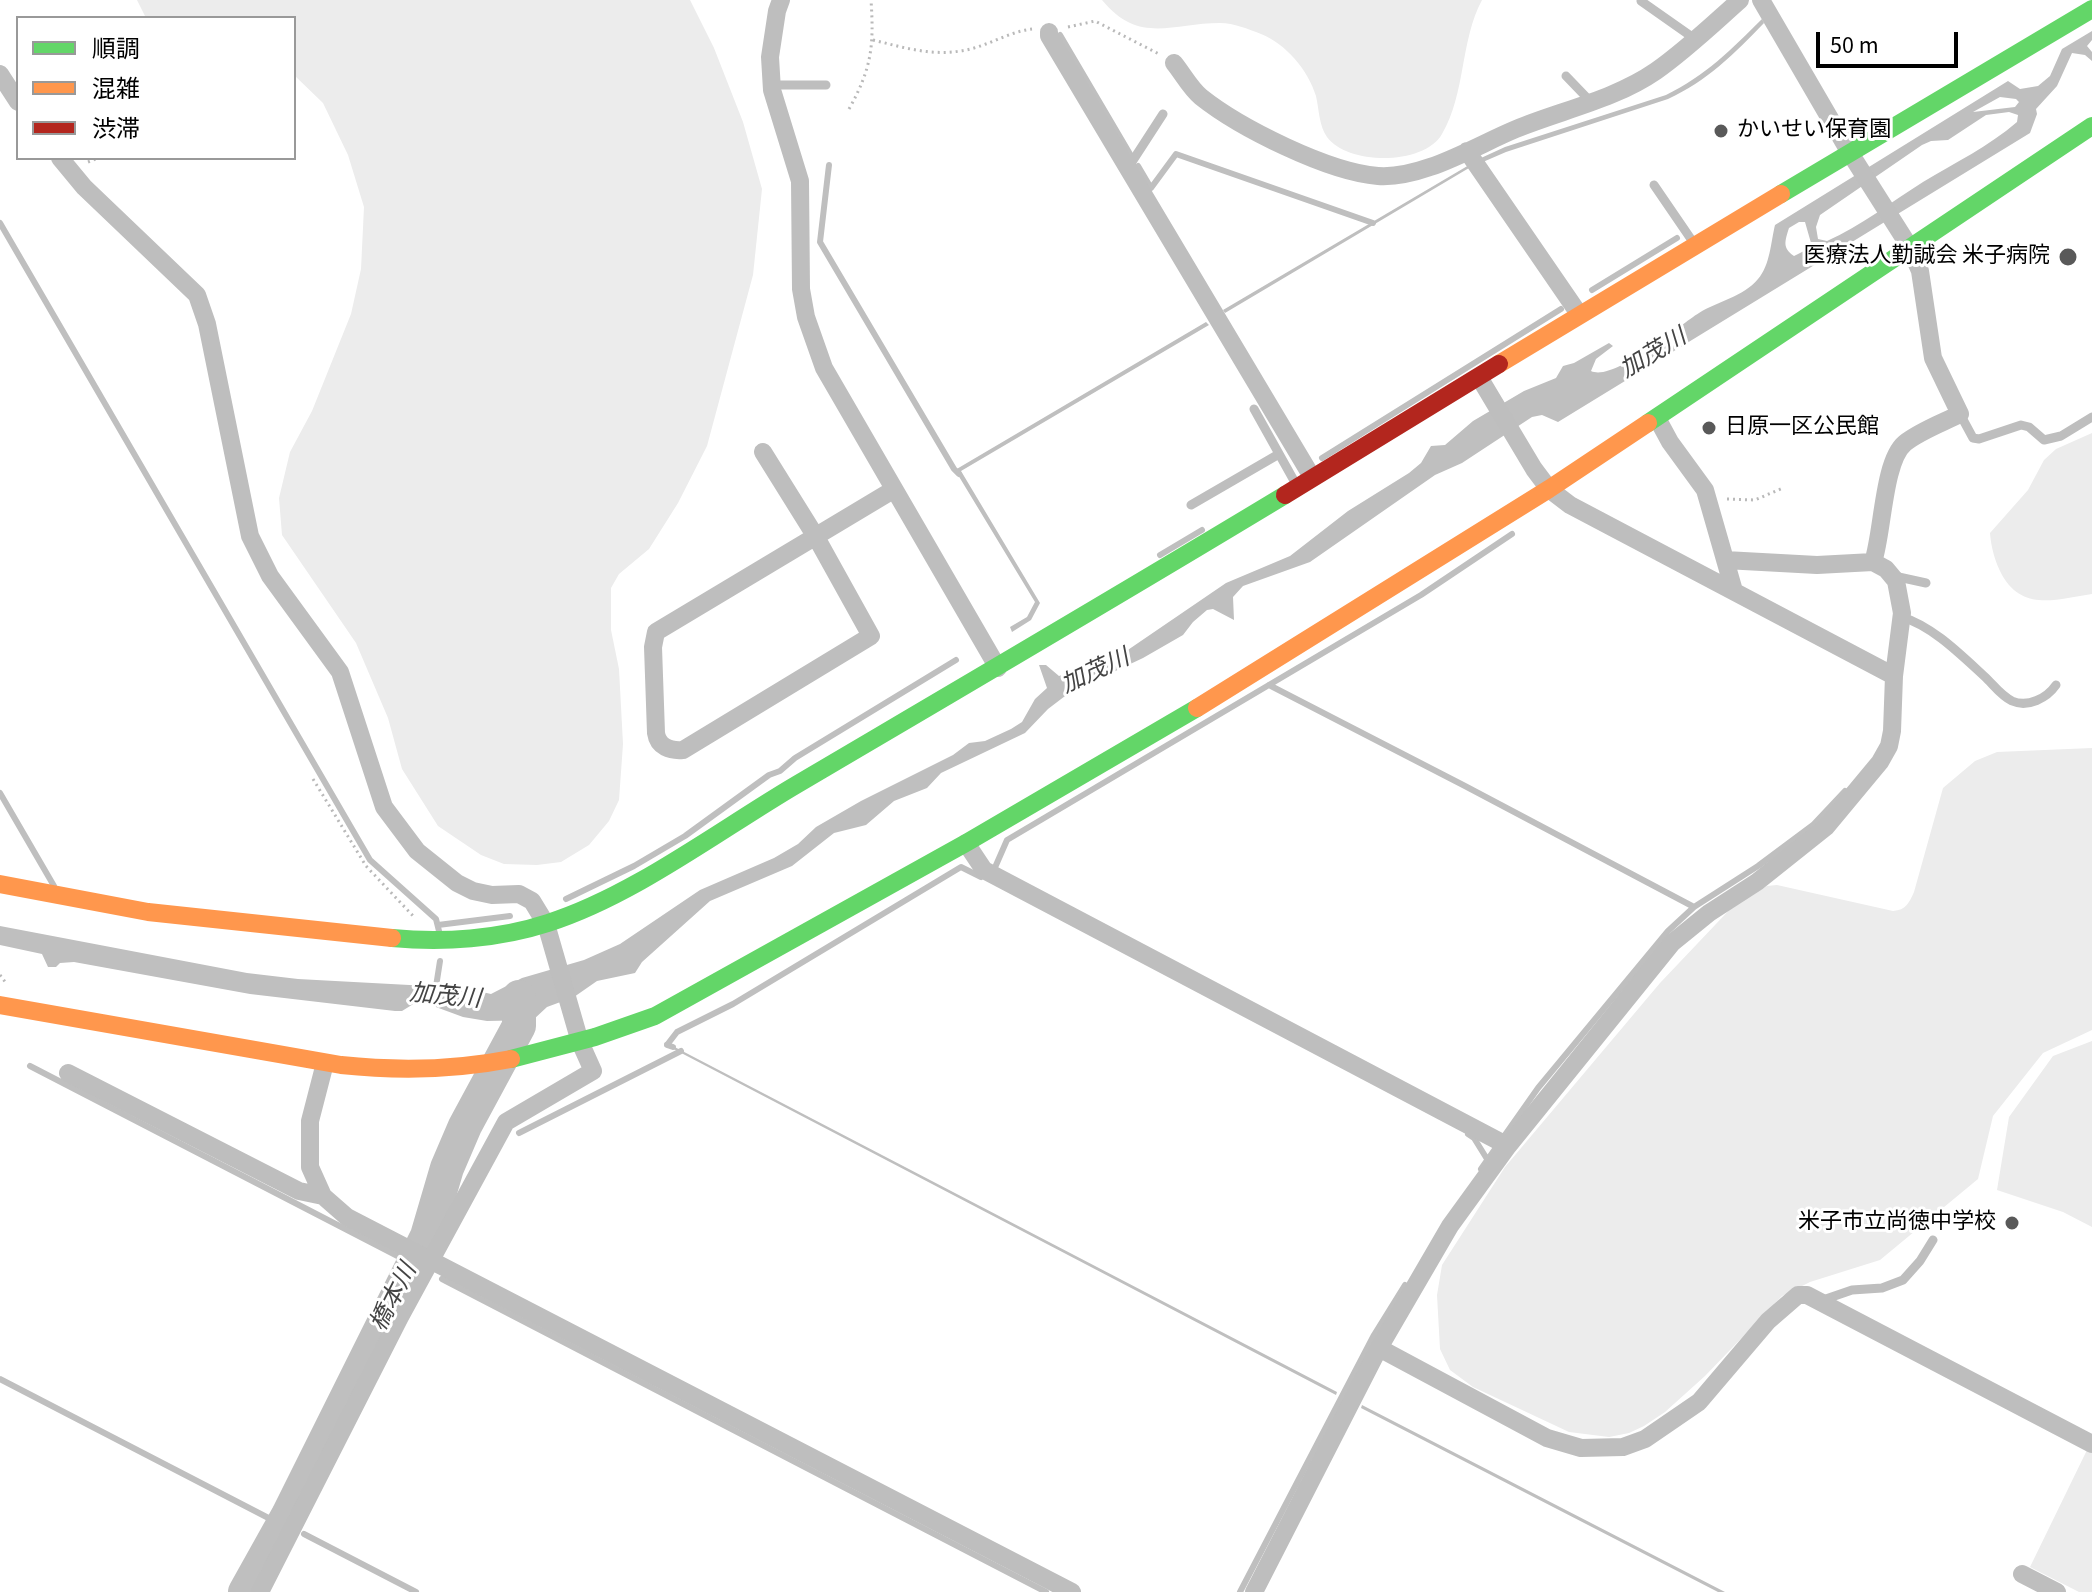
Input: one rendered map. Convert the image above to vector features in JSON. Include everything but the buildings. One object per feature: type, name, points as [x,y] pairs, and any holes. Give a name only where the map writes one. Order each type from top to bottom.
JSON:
[{"type":"street","points":[[781,0],[770,57],[772,85],[800,181],[799,259],[806,317],[824,368],[998,668]]},
{"type":"street","points":[[1174,63],[1202,97],[1270,139],[1326,164],[1376,176],[1401,175],[1473,160],[1517,129],[1591,103],[1657,70],[1740,0]]},
{"type":"street","points":[[1761,0],[1920,271],[1933,358],[1960,414],[1906,442],[1896,452],[1873,562]]},
{"type":"street","points":[[0,884],[148,912],[426,941],[484,937],[546,924],[604,902],[1305,481],[1484,384],[1579,314],[1695,245],[1853,158],[2092,9]]},
{"type":"street","points":[[1050,32],[1049,36],[1128,168],[1305,481]]},
{"type":"street","points":[[0,74],[16,99]]},
{"type":"street","points":[[0,1005],[325,1063],[408,1069],[468,1065],[520,1056],[611,1034],[655,1016],[966,843],[1254,675],[1657,418],[1904,239],[2092,126]]},
{"type":"street","points":[[62,160],[84,187],[197,295],[207,324],[250,536],[270,576],[340,672],[384,807],[417,851],[446,876],[473,891],[492,895],[519,894],[532,901],[546,924],[580,1042],[593,1071],[506,1122],[423,1256],[400,1317],[260,1592]]},
{"type":"street","points":[[1473,160],[1579,314]]},
{"type":"street","points":[[1484,384],[1534,469],[1549,489],[1570,505],[1894,676]]},
{"type":"street","points":[[1657,418],[1670,442],[1705,490],[1734,591]]},
{"type":"street","points":[[763,452],[816,537],[871,636],[683,750],[673,751],[662,745],[656,733],[653,647],[656,632],[816,537],[893,490]]},
{"type":"street","points":[[1254,1592],[1379,1348],[1450,1226],[1508,1146],[1672,943],[1709,913],[1757,882],[1826,827],[1872,774],[1889,746],[1902,617],[1900,595],[1890,575],[1873,562],[1817,565],[1725,560]]},
{"type":"street","points":[[966,843],[984,870],[1508,1146]]},
{"type":"street","points":[[325,1063],[310,1121],[310,1167],[323,1196],[347,1217],[1072,1592]]},
{"type":"street","points":[[68,1073],[299,1191],[323,1196]]},
{"type":"street","points":[[1379,1348],[1547,1438],[1581,1448],[1602,1450],[1645,1439],[1699,1402],[1768,1321],[1798,1295],[1807,1295],[2092,1444]]},
{"type":"street","points":[[2022,1574],[2057,1592]]},
{"type":"lane","points":[[1641,1],[1695,39]]},
{"type":"lane","points":[[1566,76],[1591,103]]},
{"type":"lane","points":[[772,85],[826,85]]},
{"type":"lane","points":[[1128,168],[1163,114]]},
{"type":"lane","points":[[1654,185],[1695,245]]},
{"type":"lane","points":[[1254,409],[1279,454],[1305,481]]},
{"type":"lane","points":[[1960,414],[1973,438],[1979,439],[2021,425],[2029,427],[2044,440],[2061,436],[2092,417]]},
{"type":"lane","points":[[1191,505],[1279,454]]},
{"type":"lane","points":[[1890,575],[1926,583]]},
{"type":"lane","points":[[1902,617],[1929,630],[1986,678],[2001,695],[2013,701],[2028,703],[2043,698],[2056,685]]},
{"type":"lane","points":[[1820,1301],[1852,1290],[1882,1288],[1903,1280],[1933,1240]]},
{"type":"path","points":[[849,109],[862,85],[873,40],[871,0]]},
{"type":"path","points":[[873,40],[928,53],[962,51],[1028,30],[1050,32],[1095,21],[1174,63]]},
{"type":"path","points":[[1708,499],[1755,500],[1783,488]]},
{"type":"path","points":[[313,779],[366,866],[405,910],[425,926],[426,941]]},
{"type":"shaded area","points":[[137,0],[690,0],[714,48],[743,122],[762,189],[753,275],[707,446],[678,503],[649,549],[619,574],[611,588],[611,630],[619,669],[623,744],[619,800],[609,821],[589,845],[561,862],[504,864],[481,855],[438,826],[402,769],[388,718],[356,643],[282,535],[279,498],[290,452],[312,411],[351,314],[361,269],[364,207],[348,155],[323,103],[296,77],[296,16],[145,16]]},
{"type":"shaded area","points":[[1102,0],[1482,0],[1470,32],[1455,102],[1442,134],[1419,152],[1385,158],[1351,153],[1327,137],[1308,77],[1295,59],[1270,38],[1225,23],[1143,27],[1129,23]]},
{"type":"shaded area","points":[[2092,433],[2092,594],[2054,600],[2030,599],[2010,587],[2002,575],[1990,533],[2028,490],[2044,460],[2056,449]]},
{"type":"shaded area","points":[[2092,748],[2092,1030],[2043,1053],[1993,1116],[1978,1179],[1880,1260],[1810,1282],[1782,1296],[1705,1376],[1665,1412],[1629,1433],[1609,1437],[1569,1432],[1473,1387],[1450,1370],[1440,1349],[1437,1295],[1442,1265],[1505,1167],[1660,983],[1734,905],[1767,886],[1777,885],[1893,911],[1901,909],[1909,903],[1914,892],[1943,788],[1975,761],[1997,752]]},
{"type":"shaded area","points":[[2092,1041],[2092,1227],[2063,1212],[1997,1190],[2009,1117],[2053,1056]]},
{"type":"shaded area","points":[[2087,1450],[2092,1453],[2092,1592],[2079,1592],[2030,1567]]},
{"type":"water","points":[[1762,19],[1764,23],[1731,56],[1682,92],[1506,152],[1469,168],[1225,313],[1223,310],[1481,158],[1505,147],[1680,88],[1717,61]]},
{"type":"water","name":"加茂川","points":[[2092,31],[2092,40],[2087,46],[2092,52],[2092,61],[2085,55],[2072,53],[2057,86],[2036,109],[2030,133],[1558,422],[1542,415],[1532,417],[1462,463],[1435,475],[1310,562],[1243,586],[1233,597],[1234,620],[1213,609],[1207,610],[1183,635],[1143,658],[1107,675],[1090,677],[1048,709],[1025,733],[941,773],[927,788],[894,801],[866,825],[834,833],[792,866],[710,901],[642,962],[635,973],[597,981],[574,997],[547,1007],[533,1020],[487,1021],[463,1017],[425,1003],[415,1003],[402,1011],[395,1011],[250,994],[74,962],[48,967],[42,954],[0,945],[0,926],[247,973],[298,979],[465,988],[491,994],[522,978],[584,960],[620,944],[700,890],[774,858],[798,844],[816,827],[861,801],[953,755],[969,743],[985,741],[1022,722],[1035,699],[1047,688],[1039,665],[1046,665],[1059,676],[1119,656],[1226,583],[1290,556],[1348,511],[1409,473],[1421,463],[1431,446],[1445,445],[1473,421],[1524,391],[1556,378],[1563,366],[1609,343],[1613,346],[1596,359],[1591,371],[1601,372],[1630,361],[1699,313],[1752,285],[1765,267],[1775,225],[2008,81],[2020,89],[2038,86],[2050,76],[2062,49]],"holes":[[[2000,97],[2019,102],[2015,107],[1973,112]],[[2009,112],[2018,115],[2017,122],[1995,139],[1864,221],[1827,241],[1818,239],[1816,227],[1820,215],[1922,145],[1948,140],[1986,115]],[[1805,222],[1811,243],[1808,249],[1794,256],[1786,244],[1789,228]]]},
{"type":"water","points":[[1206,322],[1209,325],[961,471],[1040,603],[1031,620],[1012,632],[1010,627],[1027,617],[1035,602],[955,470]]},
{"type":"water","points":[[664,1044],[1337,1392],[1336,1395]]},
{"type":"water","points":[[1362,1405],[1725,1592],[1718,1592],[1361,1408]]},
{"type":"waterway","points":[[1060,35],[1130,154]]},
{"type":"waterway","points":[[1138,166],[1151,188],[1176,154],[1373,223]]},
{"type":"waterway","points":[[829,165],[820,242],[959,474]]},
{"type":"waterway","points":[[0,223],[370,860],[436,919],[439,931]]},
{"type":"waterway","points":[[1592,290],[1677,238]]},
{"type":"waterway","points":[[1322,458],[1561,309]]},
{"type":"waterway","points":[[1160,555],[1202,530]]},
{"type":"waterway","points":[[993,872],[1007,840],[1421,595],[1512,534]]},
{"type":"waterway","points":[[566,899],[634,866],[685,836],[795,758],[956,660]]},
{"type":"waterway","points":[[1269,685],[1694,907]]},
{"type":"waterway","points":[[1481,1169],[1538,1088],[1668,931],[1694,907],[1758,866],[1813,825],[1845,791]]},
{"type":"waterway","points":[[0,793],[54,886]]},
{"type":"waterway","points":[[673,1047],[667,1045],[677,1032],[733,1004],[961,867],[981,877]]},
{"type":"waterway","points":[[438,925],[510,916]]},
{"type":"waterway","name":"加茂川","points":[[435,993],[440,961]]},
{"type":"waterway","name":"橋本川","points":[[245,1592],[288,1515],[427,1236],[447,1168],[465,1126],[519,1026],[519,997]]},
{"type":"waterway","points":[[519,1133],[681,1051]]},
{"type":"waterway","points":[[30,1066],[413,1264]]},
{"type":"waterway","points":[[1468,1134],[1487,1159]]},
{"type":"waterway","points":[[442,1279],[1046,1592]]},
{"type":"waterway","points":[[1240,1592],[1374,1335],[1405,1285]]},
{"type":"waterway","points":[[0,1379],[282,1525]]},
{"type":"waterway","points":[[304,1534],[416,1592]]},
{"type":"traffic: fast","points":[[1781,194],[2092,9]]},
{"type":"traffic: fast","points":[[1648,423],[2092,126]]},
{"type":"traffic: fast","points":[[392,938],[451,940],[510,933],[548,923],[612,897],[1285,495]]},
{"type":"traffic: fast","points":[[511,1059],[595,1037],[655,1016],[966,843],[1197,708]]},
{"type":"traffic: slow","points":[[1499,364],[1781,194]]},
{"type":"traffic: slow","points":[[1197,708],[1549,489],[1648,423]]},
{"type":"traffic: slow","points":[[0,884],[148,912],[392,938]]},
{"type":"traffic: slow","points":[[0,1005],[341,1065],[426,1068],[511,1059]]},
{"type":"traffic: jam","points":[[1285,495],[1499,364]]},
{"type":"place","name":"かいせい保育園","points":[[1721,131]]},
{"type":"place","name":"医療法人勤誠会 米子病院","points":[[2068,257]]},
{"type":"place","name":"日原一区公民館","points":[[1709,428]]},
{"type":"place","name":"米子市立尚徳中学校","points":[[2012,1223]]}]
